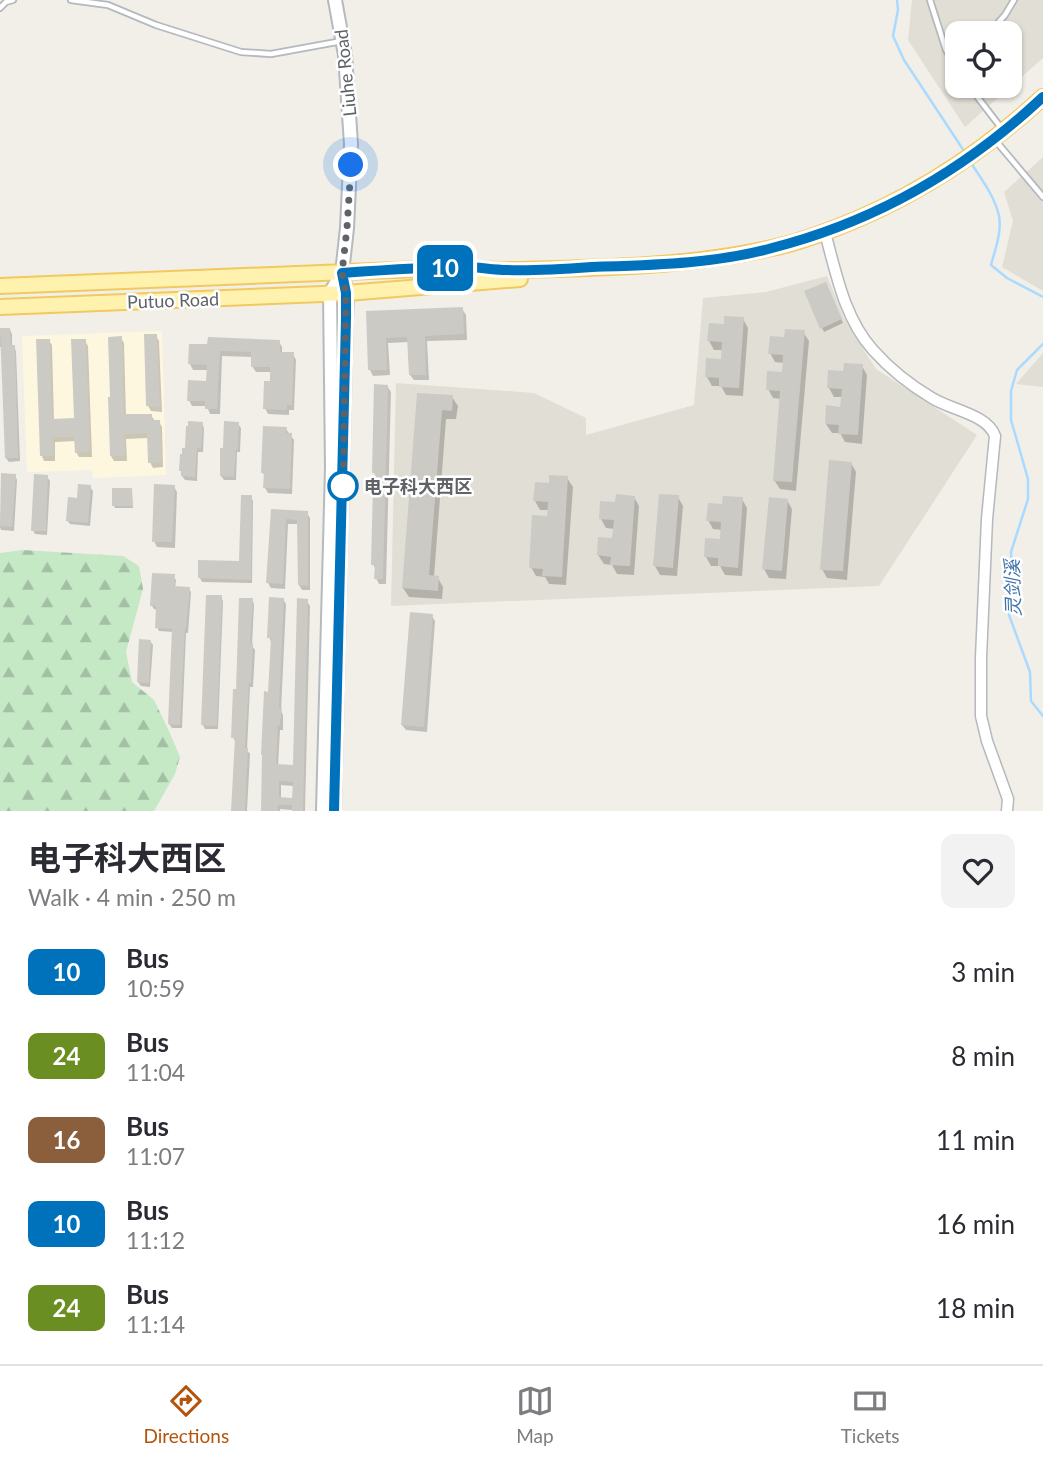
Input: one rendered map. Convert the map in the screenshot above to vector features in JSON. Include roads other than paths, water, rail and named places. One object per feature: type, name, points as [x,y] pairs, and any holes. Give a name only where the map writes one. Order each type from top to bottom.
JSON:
[{"type":"main road","name":"Liuhe Road","points":[[335,0],[349,96],[351,144],[342,273]]},
{"type":"main road","points":[[955,173],[984,153],[1043,97]]},
{"type":"main road","points":[[999,139],[1043,110]]},
{"type":"main road","name":"Putuo Road","points":[[0,286],[465,267],[509,270],[677,263],[770,249],[814,236],[854,221],[955,173]]},
{"type":"main road","name":"Putuo Road","points":[[0,307],[346,293],[509,279],[678,271],[729,265],[827,240],[892,213],[955,173]]},
{"type":"main road","points":[[334,811],[346,293],[342,273]]},
{"type":"main road","points":[[323,811],[332,467],[330,293],[342,273]]},
{"type":"street","points":[[827,240],[842,294],[855,325],[870,347],[907,382],[933,399],[985,422],[995,436],[987,519],[981,716],[1008,799],[1007,811]]},
{"type":"lane","points":[[0,9],[6,2],[13,0]]},
{"type":"lane","points":[[71,0],[120,8],[200,40],[241,52],[271,54],[342,41]]},
{"type":"lane","points":[[929,0],[945,47]]},
{"type":"lane","points":[[1000,21],[1014,0]]},
{"type":"lane","points":[[975,98],[999,139],[1043,197]]},
{"type":"waterway","name":"灵剑溪","points":[[897,0],[893,36],[904,60],[966,154]]},
{"type":"waterway","name":"灵剑溪","points":[[971,163],[991,195],[999,216],[999,235],[991,265],[1007,278],[1043,297]]},
{"type":"waterway","name":"灵剑溪","points":[[1043,344],[1017,370],[1011,391],[1011,420],[1028,479],[1028,499],[1011,552],[1013,581],[1009,615],[1030,672],[1031,701],[1043,716]]},
{"type":"place","name":"电子科大西区","points":[[343,486]]}]
